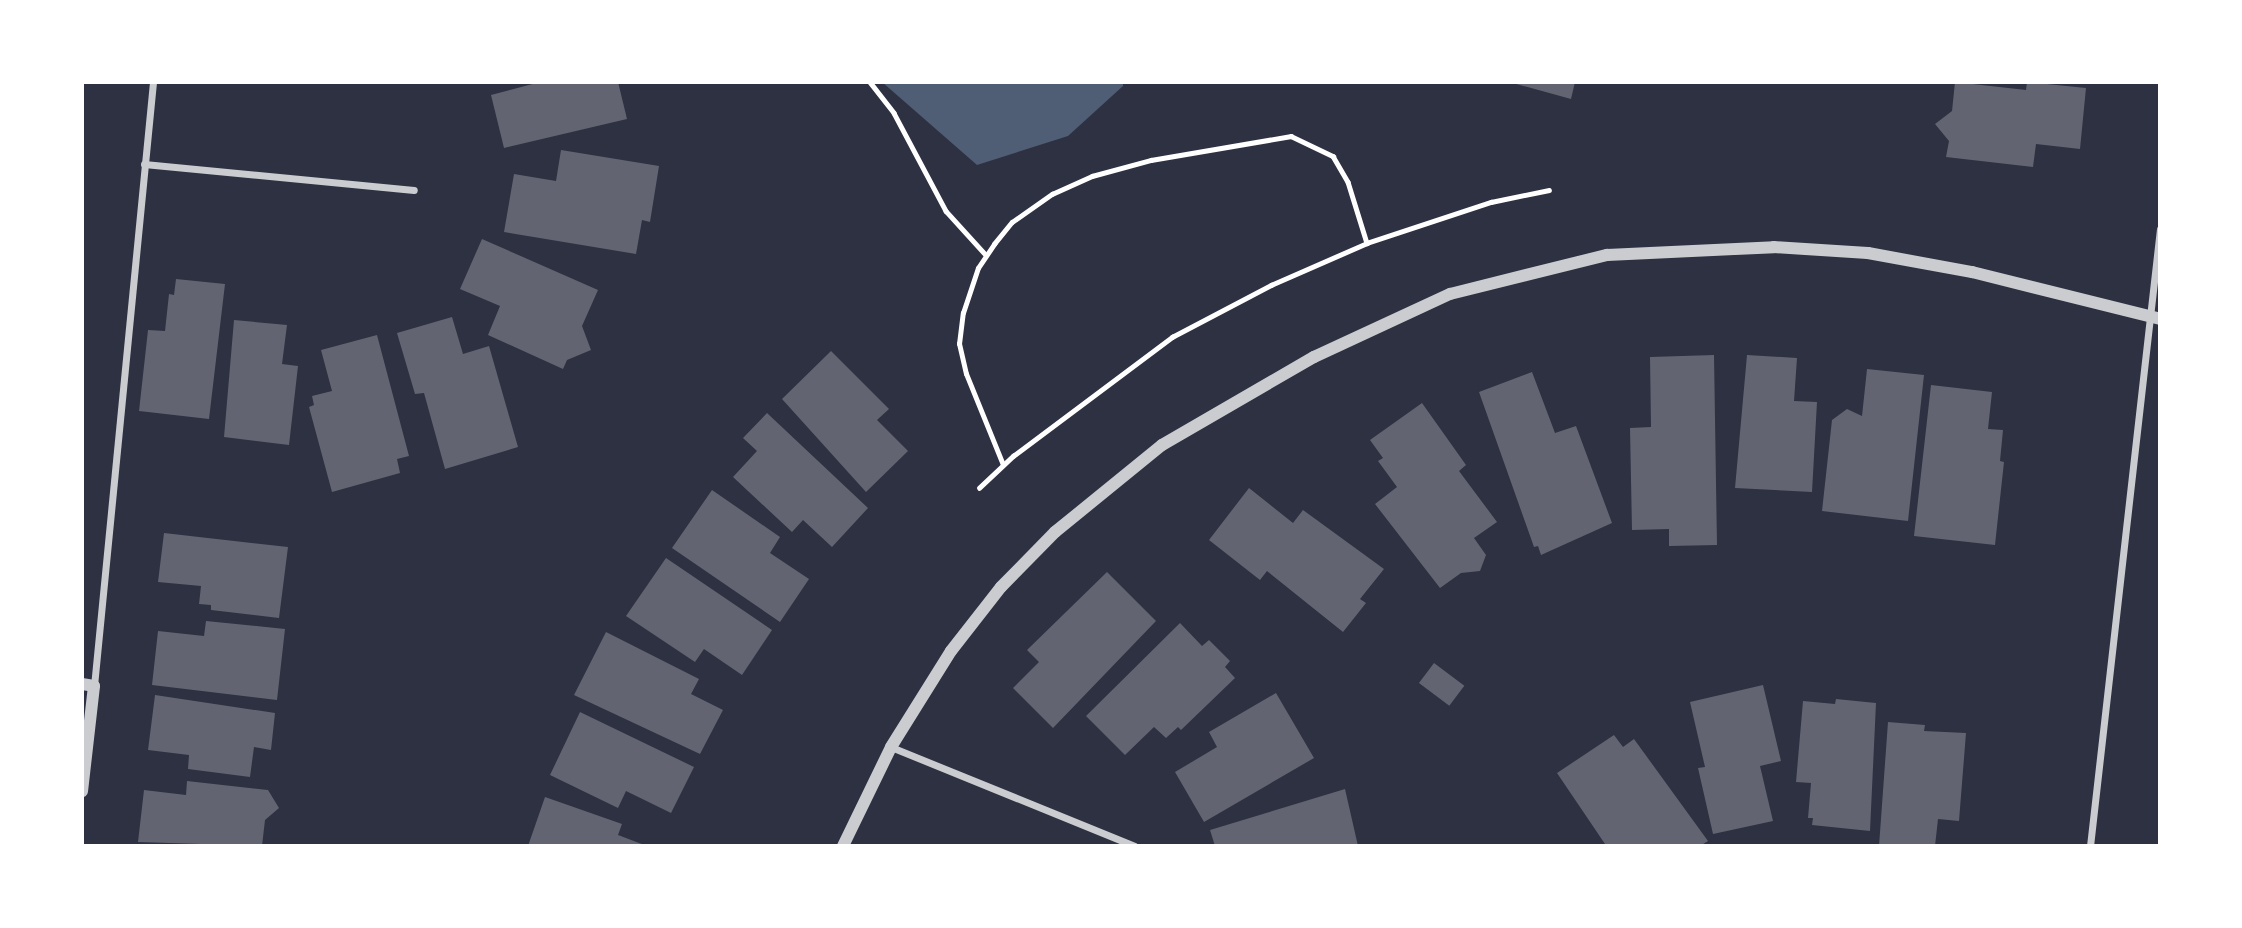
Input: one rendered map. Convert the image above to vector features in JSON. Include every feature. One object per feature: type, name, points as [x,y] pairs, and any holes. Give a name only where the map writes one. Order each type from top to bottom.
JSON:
[{"type":"street","points":[[82,791],[88,685],[153,82]]},
{"type":"street","points":[[144,164],[414,190]]},
{"type":"street","points":[[2090,846],[2155,317],[2160,229]]},
{"type":"street","points":[[845,845],[891,747],[951,651],[1001,587],[1055,532],[1162,445],[1314,357],[1450,294],[1606,255],[1774,247],[1868,253],[1946,267],[2155,317]]},
{"type":"street","points":[[891,747],[1135,846]]},
{"type":"path","points":[[870,82],[894,113],[946,211],[986,255]]},
{"type":"path","points":[[1003,465],[966,374],[959,344],[962,313],[986,255],[1013,222],[1052,194],[1091,176],[1150,160],[1279,136],[1310,142],[1333,156],[1348,182],[1367,243]]},
{"type":"path","points":[[979,488],[1003,465],[1172,337],[1271,285],[1367,243],[1491,202],[1549,191]]},
{"type":"water","points":[[882,82],[1123,82],[1123,86],[1068,136],[977,165]]},
{"type":"building","points":[[540,82],[618,82],[627,119],[504,148],[491,95]]},
{"type":"building","points":[[1509,82],[1575,82],[1571,99]]},
{"type":"building","points":[[1955,82],[2026,90],[2027,82],[2086,88],[2080,149],[2036,144],[2033,167],[1946,157],[1949,141],[1935,124],[1952,111]]},
{"type":"building","points":[[561,150],[659,166],[650,222],[642,220],[636,254],[504,232],[514,174],[556,181]]},
{"type":"building","points":[[482,239],[598,290],[582,326],[591,350],[567,360],[563,369],[488,335],[500,306],[460,289]]},
{"type":"building","points":[[176,279],[225,284],[209,419],[139,411],[148,330],[165,331],[169,294],[174,295]]},
{"type":"building","points":[[452,317],[463,354],[489,346],[518,447],[445,469],[424,393],[415,394],[397,333]]},
{"type":"building","points":[[234,320],[287,325],[282,364],[298,366],[289,445],[224,437]]},
{"type":"building","points":[[377,335],[409,456],[397,459],[400,473],[332,492],[309,407],[314,405],[312,396],[332,391],[321,350]]},
{"type":"building","points":[[831,351],[889,409],[877,420],[908,451],[866,492],[782,399]]},
{"type":"building","points":[[1714,355],[1717,545],[1669,546],[1669,529],[1632,530],[1630,428],[1651,427],[1650,357]]},
{"type":"building","points":[[1747,355],[1797,358],[1794,401],[1817,402],[1812,492],[1735,488]]},
{"type":"building","points":[[1867,369],[1924,375],[1908,521],[1822,511],[1832,420],[1847,409],[1862,416]]},
{"type":"building","points":[[1532,372],[1555,433],[1576,426],[1612,523],[1541,555],[1538,546],[1534,547],[1479,392]]},
{"type":"building","points":[[1931,385],[1992,392],[1988,429],[2003,430],[2000,461],[2004,462],[1995,545],[1914,536]]},
{"type":"building","points":[[1422,403],[1466,465],[1459,471],[1497,522],[1474,538],[1486,555],[1480,571],[1461,573],[1440,588],[1375,504],[1397,487],[1378,461],[1383,458],[1370,440]]},
{"type":"building","points":[[767,413],[868,508],[832,547],[803,520],[792,532],[733,477],[757,451],[743,438]]},
{"type":"building","points":[[1249,488],[1293,523],[1303,510],[1384,569],[1360,599],[1366,603],[1343,632],[1267,571],[1260,580],[1209,540]]},
{"type":"building","points":[[712,490],[780,537],[770,553],[809,579],[780,622],[672,548]]},
{"type":"building","points":[[164,533],[288,547],[279,618],[211,610],[211,605],[199,604],[201,586],[158,582]]},
{"type":"building","points":[[666,558],[772,630],[742,675],[704,649],[695,662],[626,616]]},
{"type":"building","points":[[1107,572],[1156,621],[1053,728],[1013,688],[1039,662],[1027,650]]},
{"type":"building","points":[[206,621],[285,629],[277,700],[152,685],[158,631],[204,636]]},
{"type":"building","points":[[1180,623],[1202,646],[1209,640],[1230,661],[1225,667],[1235,678],[1181,730],[1178,727],[1166,738],[1154,727],[1125,755],[1086,716]]},
{"type":"building","points":[[606,632],[699,679],[691,694],[723,710],[700,754],[574,695]]},
{"type":"building","points":[[1434,663],[1464,686],[1449,706],[1419,683]]},
{"type":"building","points":[[1763,685],[1781,761],[1760,766],[1773,821],[1713,834],[1698,768],[1705,767],[1690,702]]},
{"type":"building","points":[[1276,693],[1314,758],[1204,822],[1175,772],[1217,747],[1209,732]]},
{"type":"building","points":[[155,695],[275,713],[271,750],[254,747],[250,777],[188,769],[189,755],[148,750]]},
{"type":"building","points":[[1836,699],[1876,703],[1870,831],[1812,825],[1813,818],[1808,818],[1811,783],[1796,782],[1803,701],[1835,704]]},
{"type":"building","points":[[580,712],[694,767],[671,813],[626,791],[618,808],[550,775]]},
{"type":"building","points":[[1888,722],[1925,725],[1924,731],[1966,733],[1959,821],[1938,819],[1935,846],[1879,846]]},
{"type":"building","points":[[1614,735],[1623,747],[1634,739],[1708,841],[1700,846],[1605,844],[1557,773]]},
{"type":"building","points":[[187,781],[268,790],[279,808],[265,820],[262,846],[138,842],[144,790],[186,795]]},
{"type":"building","points":[[1345,789],[1358,846],[1215,846],[1210,830]]},
{"type":"building","points":[[545,797],[622,824],[618,835],[647,846],[528,846]]}]
